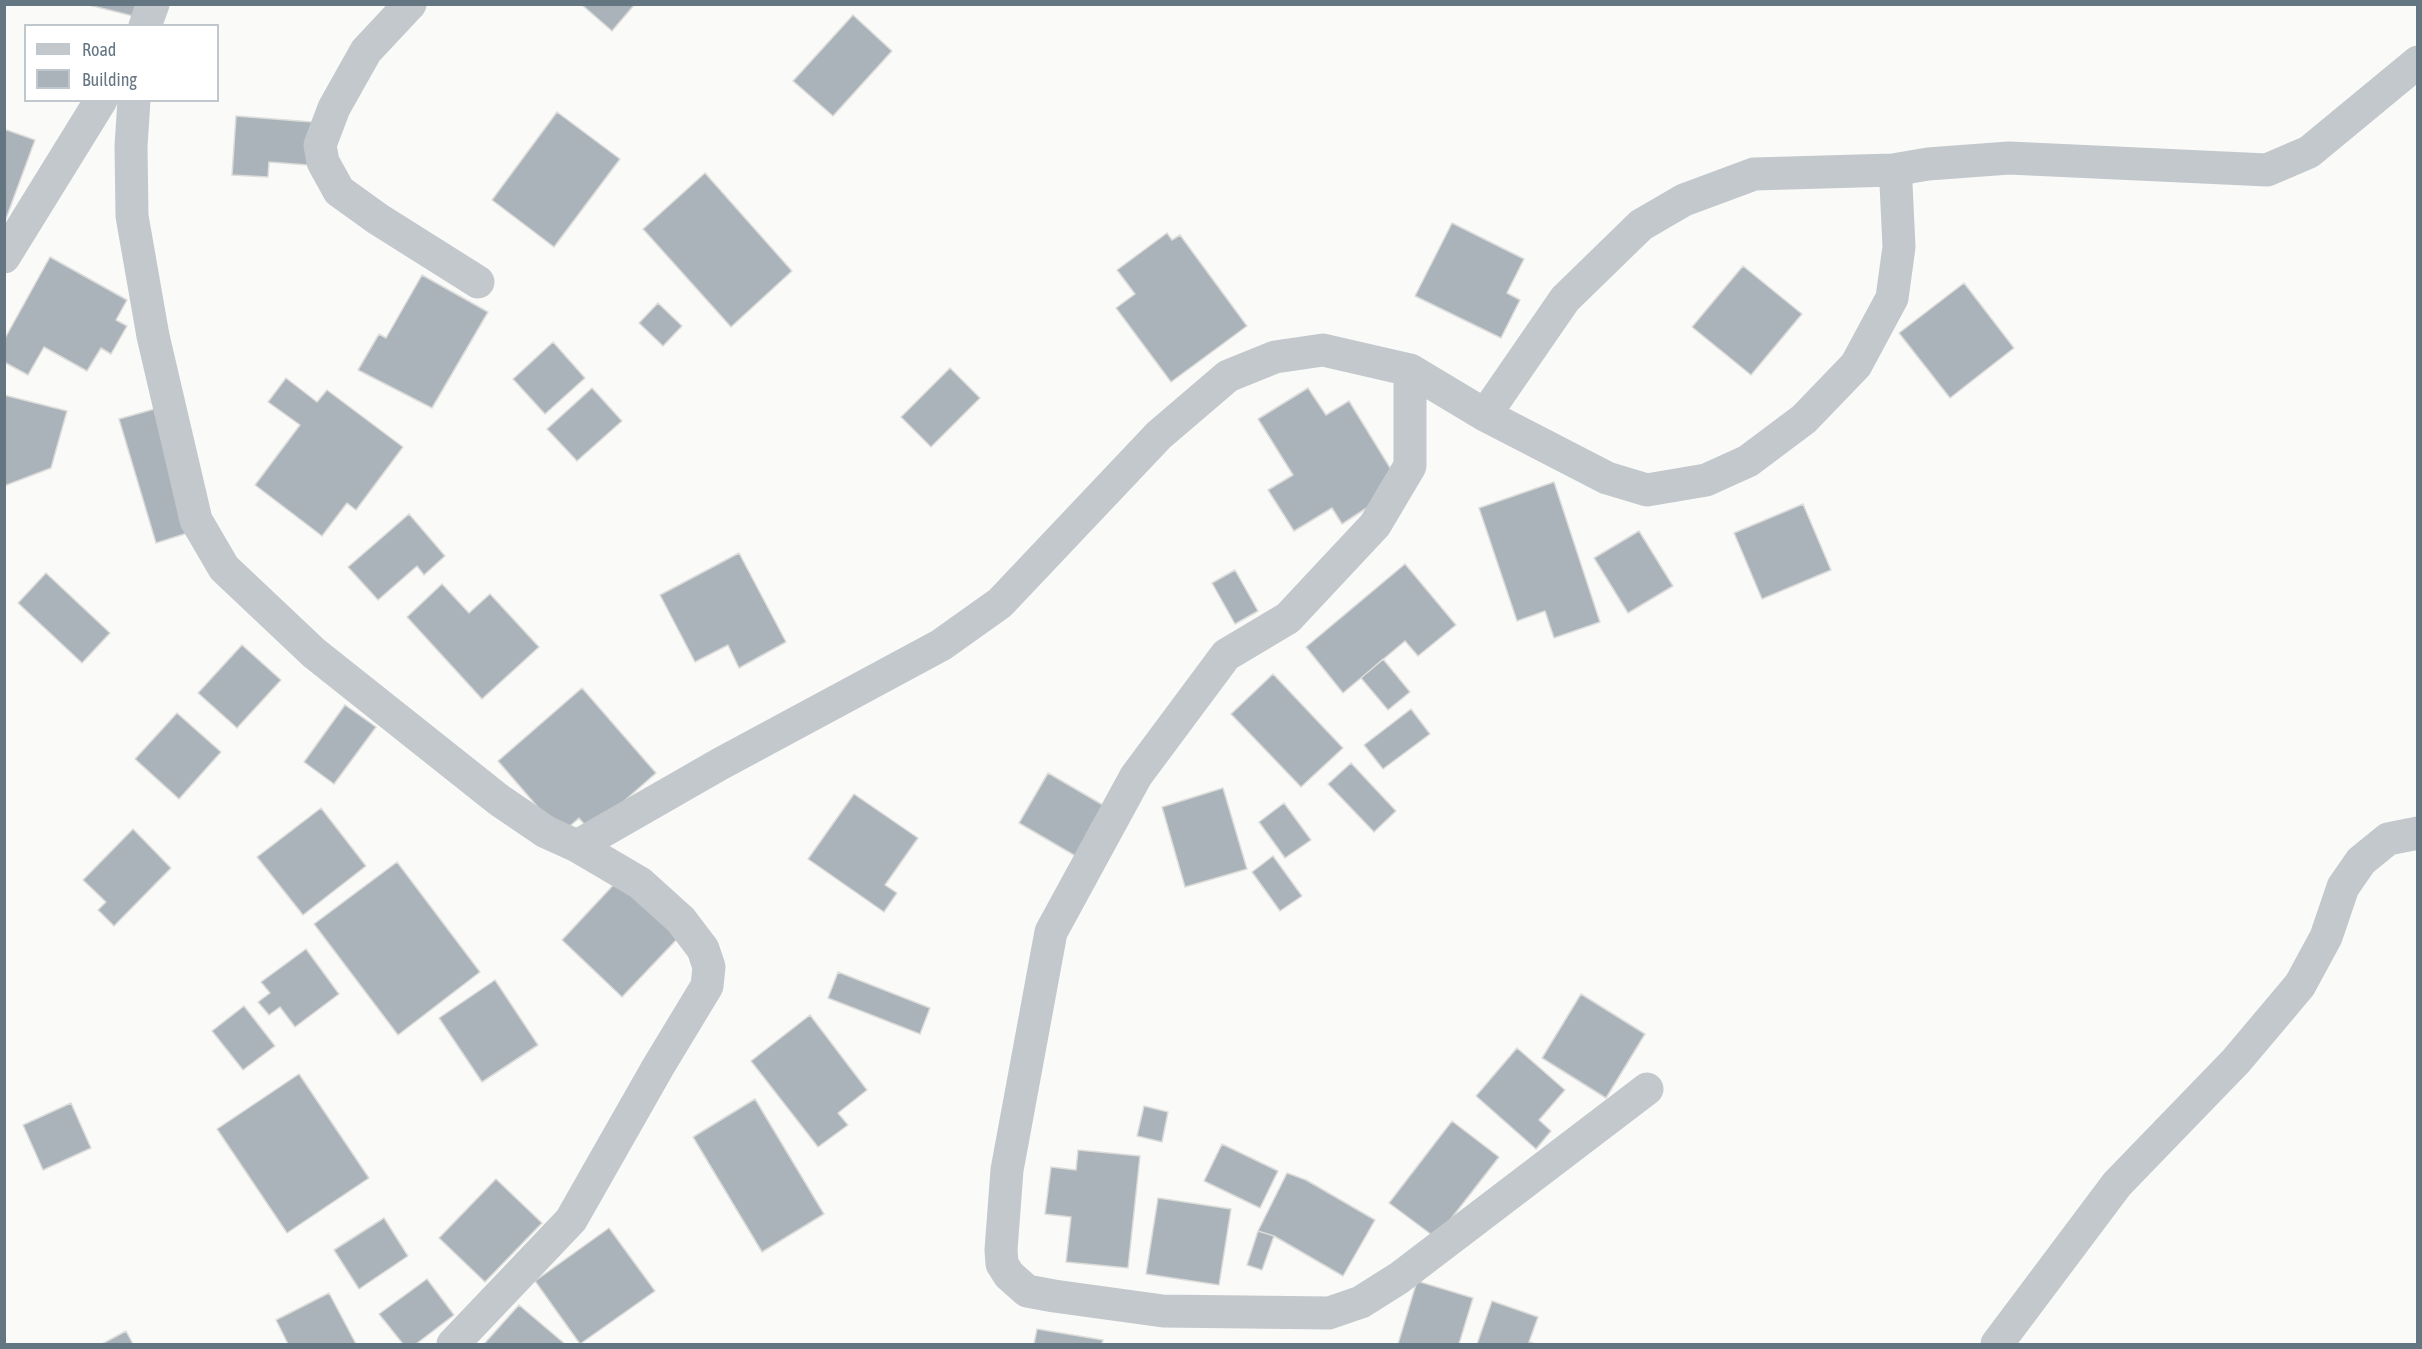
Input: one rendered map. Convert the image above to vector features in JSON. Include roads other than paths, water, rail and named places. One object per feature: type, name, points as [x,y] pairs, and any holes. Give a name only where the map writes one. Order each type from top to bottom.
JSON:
[{"type":"street","points":[[146,24],[153,4]]},
{"type":"street","points":[[410,4],[366,51],[334,108],[320,145],[323,162],[339,191],[378,219],[478,282]]},
{"type":"street","points":[[1485,415],[1565,299],[1641,225],[1684,200],[1754,174],[1893,170],[1928,164],[2009,158],[2267,170],[2309,152],[2418,62]]},
{"type":"street","points":[[4,257],[100,102]]},
{"type":"street","points":[[134,102],[131,146],[132,216],[153,336],[196,520],[224,568],[314,653],[499,800],[546,832],[577,846],[640,883],[681,920],[703,949],[709,967],[708,986],[658,1067],[571,1220],[453,1344]]},
{"type":"street","points":[[577,846],[720,764],[941,645],[1000,603],[1159,435],[1228,376],[1275,357],[1323,350],[1410,370],[1485,415],[1607,478],[1647,490],[1706,480],[1748,461],[1804,419],[1856,365],[1892,297],[1899,247],[1896,184],[1893,170]]},
{"type":"street","points":[[1410,370],[1410,466],[1375,525],[1288,618],[1226,655],[1136,776],[1051,932],[1007,1170],[1002,1264],[1009,1275],[1027,1291],[1054,1296],[1163,1311],[1329,1313],[1361,1302],[1399,1278],[1647,1089]]},
{"type":"street","points":[[1996,1344],[2117,1185],[2236,1061],[2300,986],[2326,936],[2343,886],[2361,861],[2388,839],[2418,833]]}]
